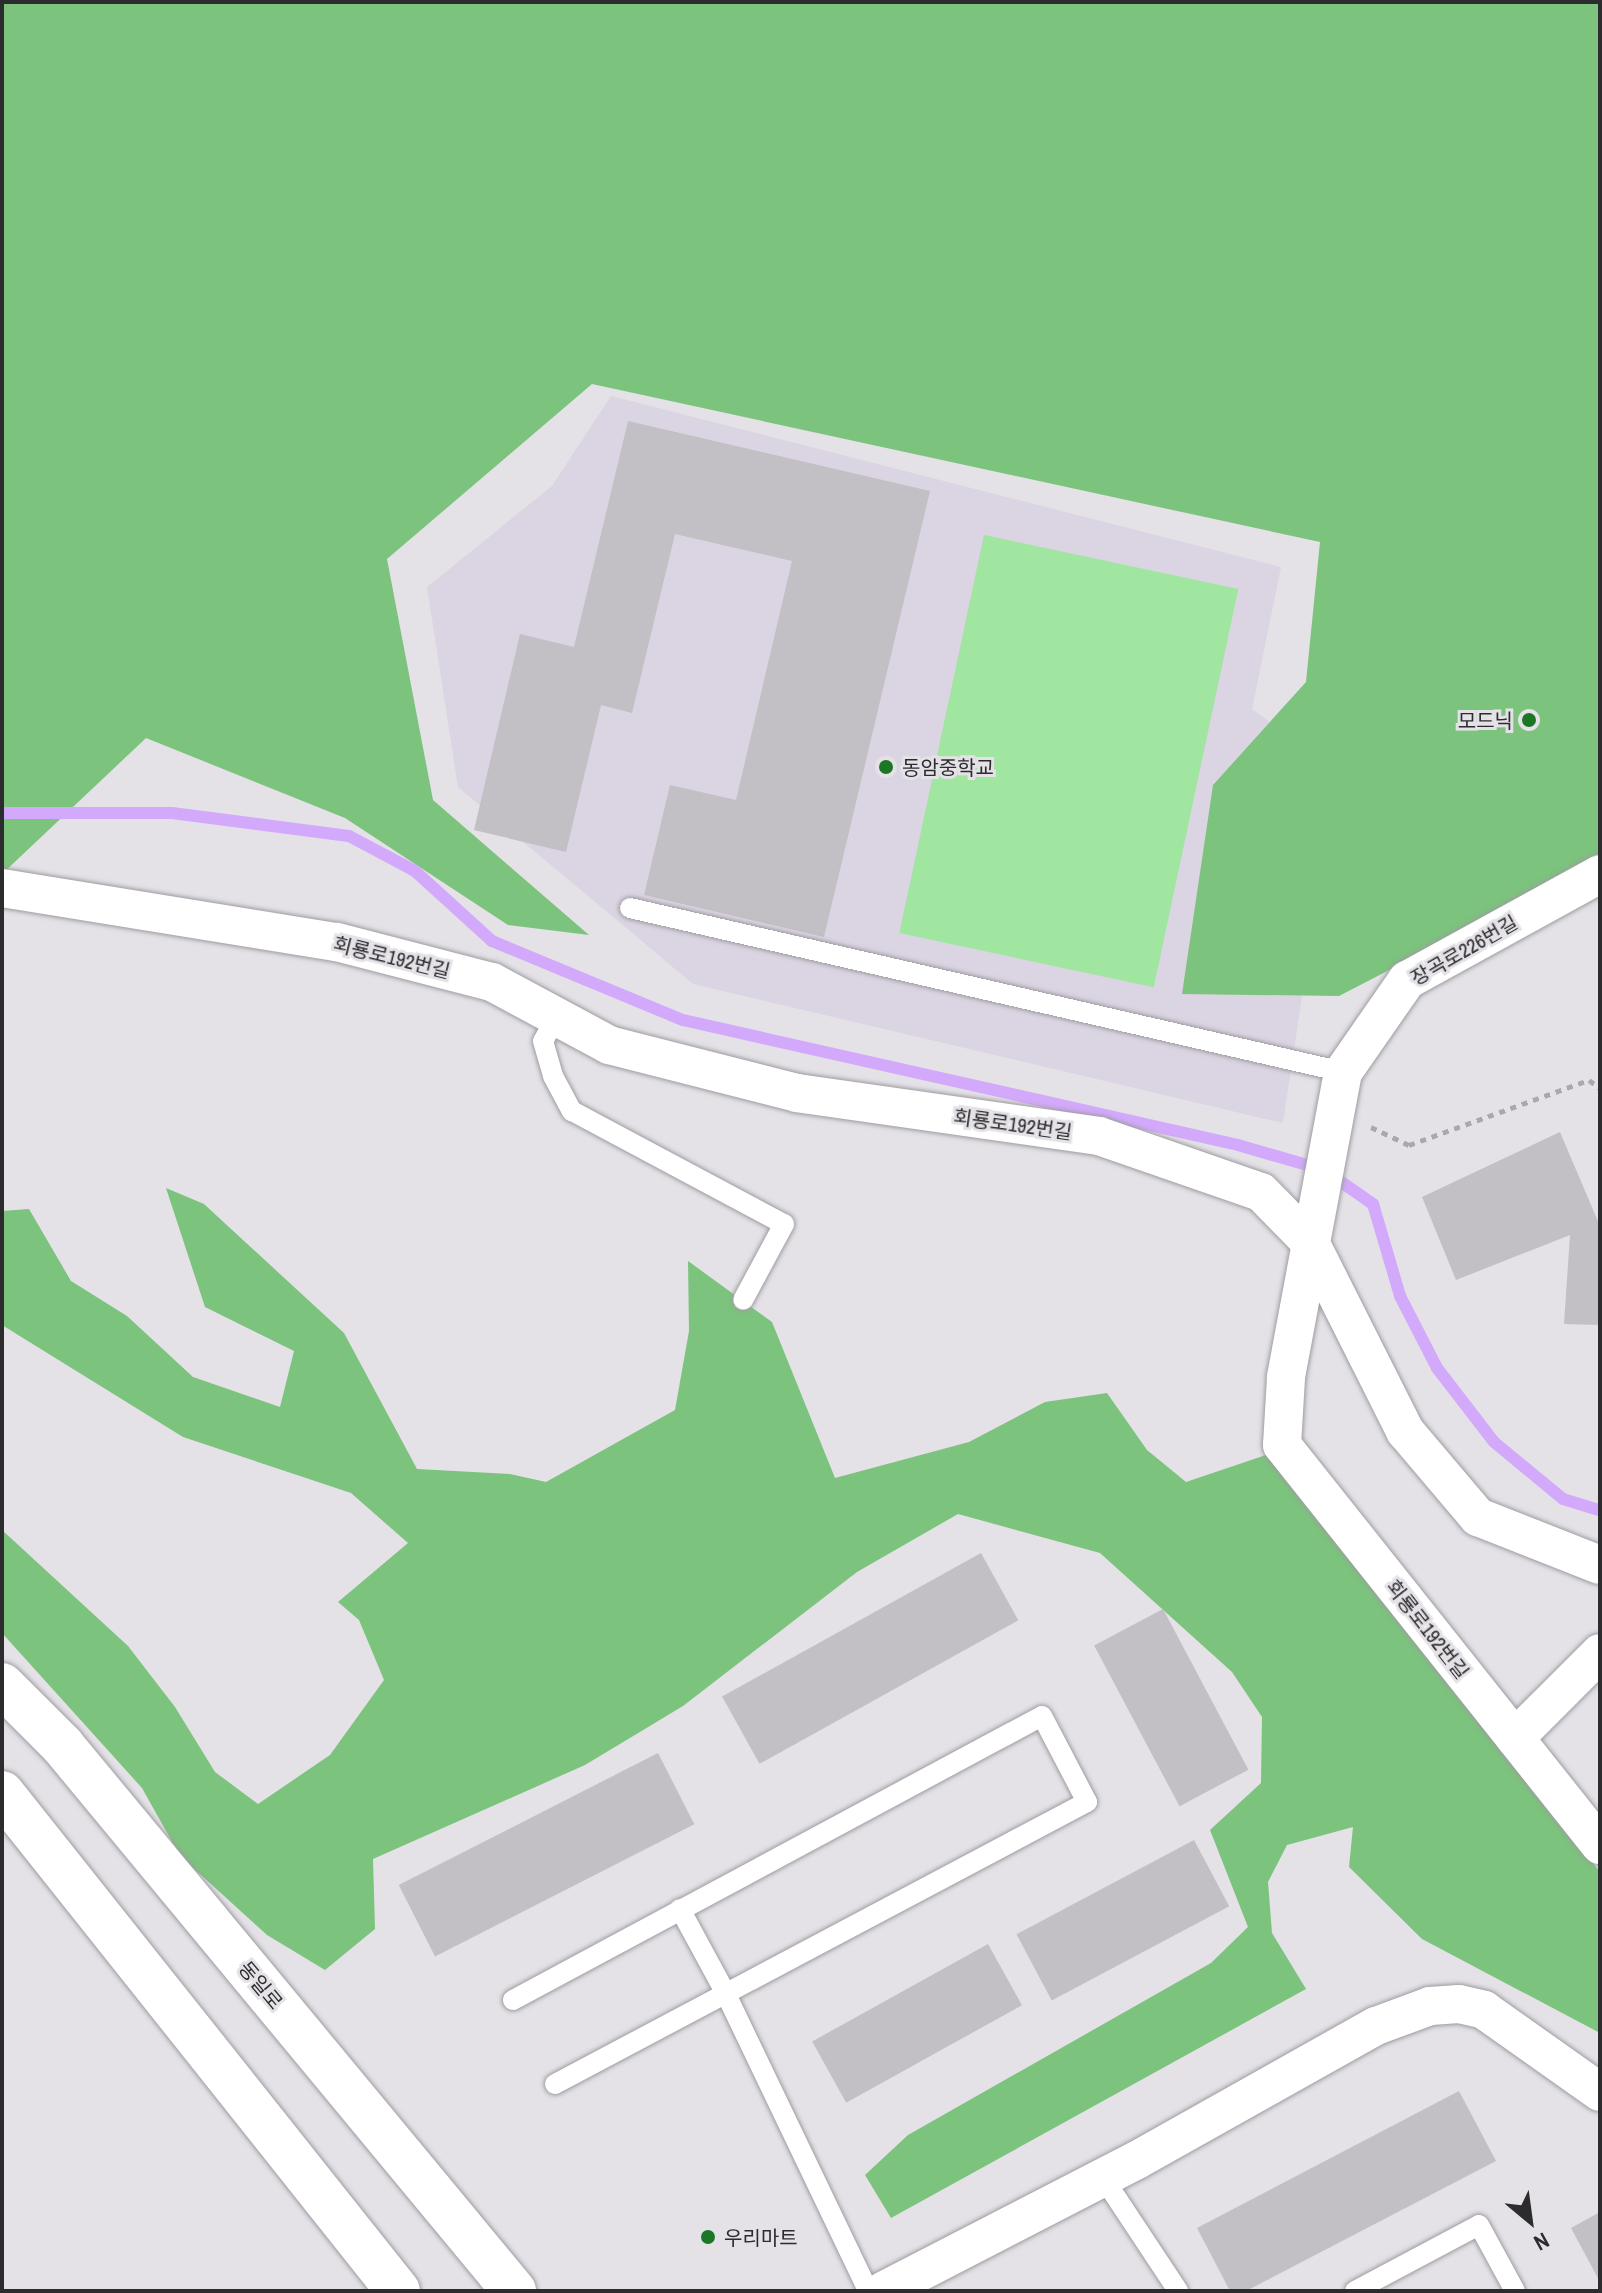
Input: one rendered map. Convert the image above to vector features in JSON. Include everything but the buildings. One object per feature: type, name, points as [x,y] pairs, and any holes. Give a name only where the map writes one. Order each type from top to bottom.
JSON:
[{"type":"street","name":"장곡로226번길","points":[[1312,1231],[1340,1090],[1407,980],[1600,874]]},
{"type":"street","name":"회룡로192번길","points":[[2,888],[337,942],[492,982],[609,1045],[797,1093],[1099,1136],[1261,1192],[1312,1231],[1286,1378],[1282,1445],[1600,1845]]},
{"type":"street","points":[[1312,1231],[1405,1431],[1478,1517],[1600,1565]]},
{"type":"street","points":[[1515,1738],[1600,1653]]},
{"type":"street","points":[[2,1669],[62,1745]]},
{"type":"street","name":"동일로","points":[[2,1685],[62,1745],[514,2291]]},
{"type":"street","points":[[4,1796],[398,2291]]},
{"type":"street","points":[[883,2291],[1376,2026],[1430,2006],[1459,2004],[1484,2010],[1600,2092]]},
{"type":"lane","points":[[630,908],[1340,1090]]},
{"type":"lane","points":[[556,1017],[543,1041],[553,1076],[572,1111],[784,1224],[743,1300]]},
{"type":"lane","points":[[513,2000],[1042,1716],[1087,1802],[555,2084]]},
{"type":"lane","points":[[680,1909],[725,1992],[868,2291]]},
{"type":"lane","points":[[1102,2176],[1178,2291]]},
{"type":"lane","points":[[1355,2291],[1479,2225],[1515,2291]]},
{"type":"path","points":[[1340,1090],[1409,1145],[1589,1080],[1600,1088]]},
{"type":"shaded area","name":"동암중학교","points":[[611,396],[1281,567],[1252,709],[1303,746],[1333,789],[1283,1123],[693,984],[458,787],[427,587],[552,486]]},
{"type":"green space","points":[[2,2],[1600,2],[1600,861],[1339,996],[1182,994],[1213,785],[1306,682],[1320,542],[592,384],[387,559],[433,800],[589,935],[508,925],[345,818],[146,738],[2,874]]},
{"type":"green space","points":[[984,535],[1238,589],[1154,987],[899,933]]},
{"type":"green space","points":[[166,1188],[204,1204],[344,1333],[417,1469],[510,1474],[546,1482],[675,1410],[689,1331],[688,1261],[772,1322],[835,1478],[969,1442],[1045,1402],[1107,1393],[1147,1450],[1186,1482],[1269,1454],[1600,1872],[1600,2033],[1422,1939],[1349,1867],[1353,1827],[1287,1845],[1268,1882],[1272,1933],[1306,1989],[891,2218],[865,2175],[908,2135],[1211,1963],[1248,1927],[1210,1830],[1261,1783],[1262,1717],[1232,1672],[1100,1553],[958,1514],[857,1572],[683,1706],[585,1765],[373,1859],[375,1929],[325,1970],[267,1935],[180,1856],[142,1788],[2,1633],[2,1530],[128,1646],[175,1707],[215,1772],[258,1804],[330,1755],[384,1680],[359,1620],[338,1602],[408,1543],[351,1493],[183,1437],[2,1325],[2,1211],[29,1209],[71,1281],[127,1316],[193,1377],[280,1407],[294,1351],[205,1307]]},
{"type":"waterway","points":[[2,813],[172,813],[349,836],[415,871],[492,941],[683,1020],[1238,1145],[1324,1170],[1373,1204],[1400,1296],[1437,1368],[1494,1442],[1563,1499],[1600,1510]]},
{"type":"place","name":"모드닉","points":[[1529,720]]},
{"type":"place","name":"동암중학교","points":[[886,767]]},
{"type":"place","name":"우리마트","points":[[708,2237]]}]
